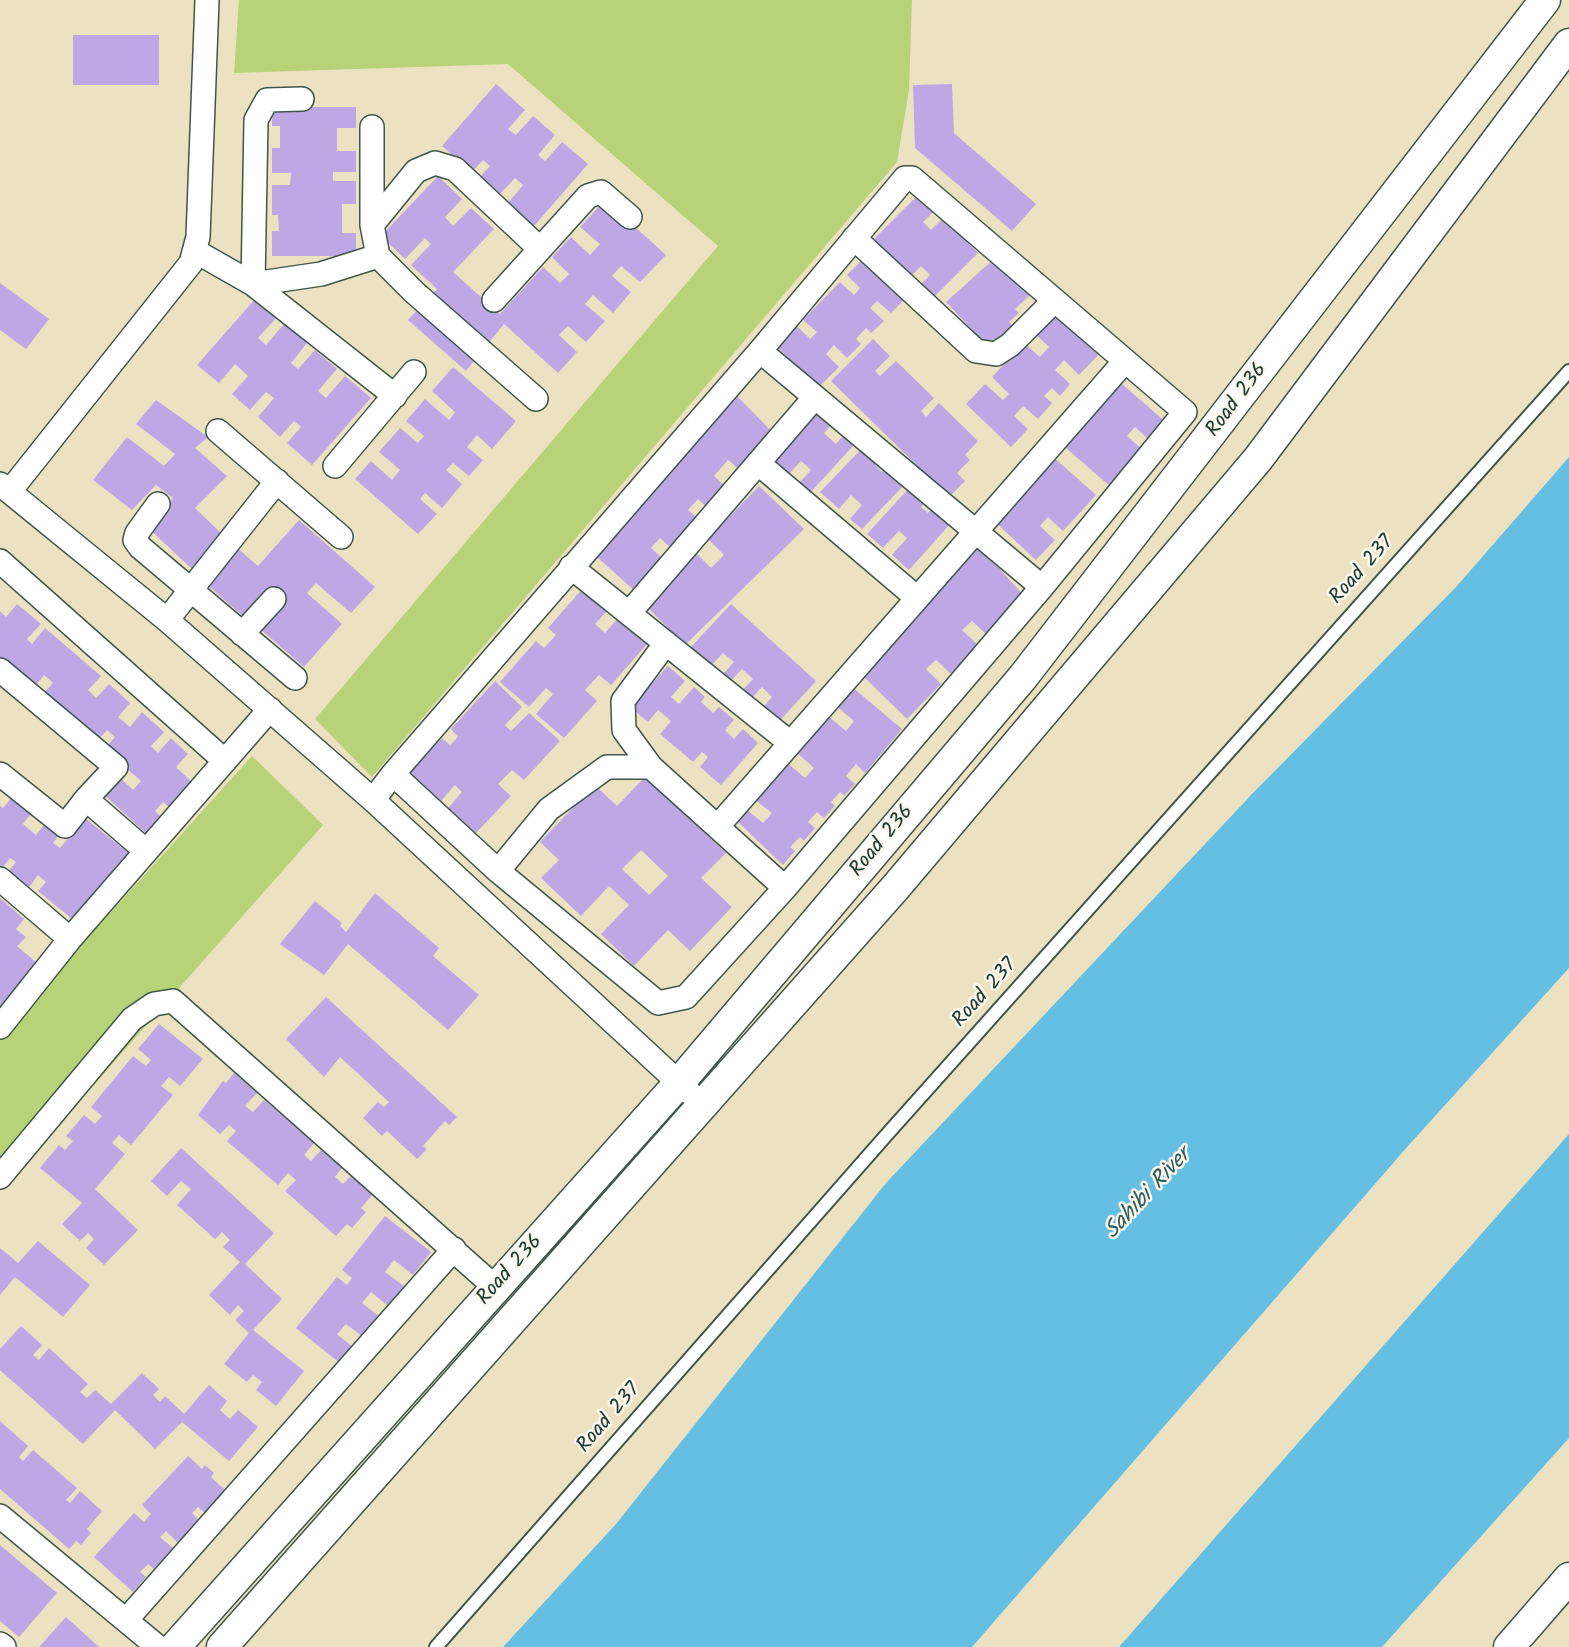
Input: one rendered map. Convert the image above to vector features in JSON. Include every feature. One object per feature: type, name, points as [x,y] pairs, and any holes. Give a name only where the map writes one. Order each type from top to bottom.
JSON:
[{"type":"street","points":[[207,0],[195,251],[181,277],[5,487],[270,709],[705,1105]]},
{"type":"street","name":"Road 236","points":[[175,1647],[679,1083],[1078,610],[1545,0]]},
{"type":"street","points":[[222,1647],[914,867],[1258,460],[1569,44]]},
{"type":"street","points":[[253,284],[256,120],[267,100],[302,99]]},
{"type":"street","points":[[372,127],[372,225],[378,256],[414,292],[536,399]]},
{"type":"street","points":[[372,225],[416,171],[435,163],[455,169],[539,248]]},
{"type":"street","points":[[373,800],[393,774],[571,567],[761,351],[901,181],[909,177],[1185,412],[1042,587],[785,888],[686,997],[658,1003],[498,871],[393,774]]},
{"type":"street","points":[[494,300],[587,196],[601,192],[630,217]]},
{"type":"street","points":[[854,238],[976,351],[996,354],[1010,345],[1055,301]]},
{"type":"street","points":[[195,251],[253,284],[395,396]]},
{"type":"street","points":[[253,284],[321,274],[378,256]]},
{"type":"street","points":[[761,351],[1042,587]]},
{"type":"street","points":[[718,826],[1125,361]]},
{"type":"street","points":[[335,466],[414,372]]},
{"type":"street","points":[[630,612],[815,397]]},
{"type":"street","points":[[218,431],[341,537]]},
{"type":"street","points":[[758,463],[917,598]]},
{"type":"street","points":[[167,620],[277,481]]},
{"type":"street","points":[[158,504],[135,540],[191,592],[295,678]]},
{"type":"street","points":[[0,561],[225,761]]},
{"type":"street","points":[[571,567],[789,742]]},
{"type":"street","points":[[243,634],[274,598]]},
{"type":"street","points":[[666,643],[623,701],[624,730],[651,767],[785,888]]},
{"type":"street","points":[[0,670],[116,767],[65,826],[0,774]]},
{"type":"street","points":[[0,1027],[70,939],[270,709]]},
{"type":"street","points":[[498,871],[549,808],[607,767],[651,767]]},
{"type":"street","points":[[86,799],[146,851]]},
{"type":"street","points":[[0,879],[70,939]]},
{"type":"street","points":[[0,1177],[132,1019],[154,1004],[173,1001],[496,1288]]},
{"type":"street","points":[[127,1619],[454,1249]]},
{"type":"street","points":[[0,1516],[158,1647]]},
{"type":"street","points":[[1509,1647],[1569,1578]]},
{"type":"lane","name":"Road 237","points":[[436,1647],[899,1121],[1569,371]]},
{"type":"green space","points":[[239,0],[912,0],[909,90],[897,162],[372,777],[315,719],[718,246],[508,64],[234,73]]},
{"type":"green space","points":[[252,756],[323,825],[0,1191],[0,1035]]},
{"type":"water","name":"Sahibi River","points":[[1569,457],[1569,968],[1408,1146],[972,1647],[503,1647],[616,1524],[886,1183],[1253,793],[1457,586]]},
{"type":"water","points":[[1569,1134],[1569,1438],[1382,1647],[1119,1647]]},
{"type":"building","points":[[73,35],[159,35],[159,85],[73,85]]},
{"type":"building","points":[[496,84],[525,110],[508,129],[516,135],[533,116],[555,135],[538,155],[545,161],[562,142],[588,164],[534,226],[508,203],[523,185],[515,178],[499,195],[479,178],[490,166],[483,160],[472,172],[442,146]]},
{"type":"building","points":[[952,84],[954,133],[1036,204],[1012,231],[915,148],[913,85]]},
{"type":"building","points":[[272,107],[356,107],[356,128],[337,128],[337,151],[356,151],[356,172],[333,172],[333,181],[356,181],[356,204],[342,204],[342,233],[356,233],[356,256],[272,256],[272,231],[279,231],[278,215],[272,215],[272,185],[290,185],[291,173],[272,173],[272,148],[280,148],[280,126],[272,126]]},
{"type":"building","points":[[438,176],[462,199],[445,217],[453,226],[471,208],[494,229],[453,272],[500,314],[543,267],[560,283],[569,274],[552,257],[571,237],[590,255],[600,244],[580,227],[605,200],[666,255],[640,282],[621,266],[612,276],[631,292],[613,313],[593,295],[585,304],[605,321],[586,342],[568,326],[559,335],[577,352],[558,373],[504,324],[466,371],[408,320],[437,289],[411,265],[431,244],[425,238],[405,259],[381,236]]},
{"type":"building","points":[[919,194],[935,210],[923,222],[931,230],[943,218],[978,253],[933,298],[920,285],[930,275],[921,266],[911,276],[874,239]]},
{"type":"building","points":[[866,256],[908,296],[891,313],[877,301],[870,308],[884,321],[871,333],[866,328],[856,339],[861,344],[847,358],[834,345],[826,354],[839,367],[819,387],[777,347],[797,326],[810,339],[817,332],[803,320],[840,282],[854,295],[860,288],[847,275]]},
{"type":"building","points":[[996,257],[1031,294],[1015,309],[1019,313],[1009,322],[1014,327],[990,349],[946,302]]},
{"type":"building","points":[[0,283],[49,319],[26,349],[0,330]]},
{"type":"building","points":[[256,298],[277,317],[258,338],[266,345],[285,323],[307,343],[291,363],[298,369],[315,350],[337,369],[318,391],[326,398],[345,376],[371,398],[312,465],[287,443],[301,427],[294,421],[280,437],[258,417],[274,398],[266,392],[250,410],[232,394],[248,376],[235,364],[219,383],[197,365]]},
{"type":"building","points":[[1055,310],[1100,353],[1079,375],[1064,360],[1055,370],[1070,384],[1060,396],[1052,388],[1044,396],[1052,403],[1038,419],[1023,406],[1014,416],[1028,429],[1011,447],[966,404],[985,384],[1003,400],[1009,394],[992,377],[1024,343],[1040,357],[1049,347],[1034,333]]},
{"type":"building","points":[[873,339],[890,356],[875,371],[880,376],[896,361],[934,398],[921,411],[926,417],[939,403],[978,441],[965,455],[970,460],[957,473],[965,481],[949,497],[831,381]]},
{"type":"building","points":[[453,367],[516,421],[492,449],[477,435],[467,447],[483,460],[469,476],[453,463],[446,470],[462,484],[442,508],[425,493],[420,499],[437,514],[418,534],[355,479],[371,461],[392,480],[400,470],[379,452],[400,428],[418,443],[424,436],[406,421],[425,399],[449,420],[455,412],[432,391]]},
{"type":"building","points":[[1114,377],[1168,424],[1151,442],[1135,427],[1127,436],[1144,451],[1112,488],[1058,441]]},
{"type":"building","points":[[737,396],[777,437],[744,474],[728,460],[714,476],[729,490],[710,510],[698,499],[688,510],[701,521],[674,551],[660,538],[651,548],[665,561],[636,592],[588,549]]},
{"type":"building","points":[[156,400],[208,437],[195,448],[227,476],[195,508],[224,536],[192,569],[147,527],[173,498],[156,485],[132,510],[93,480],[127,437],[164,466],[175,454],[136,424]]},
{"type":"building","points":[[813,410],[831,425],[824,433],[836,444],[843,436],[853,446],[810,493],[799,483],[811,470],[801,461],[789,474],[772,457]]},
{"type":"building","points":[[866,444],[881,459],[875,465],[882,472],[888,465],[906,483],[862,529],[850,519],[862,505],[851,495],[839,509],[820,492]]},
{"type":"building","points":[[1052,456],[1096,495],[1063,531],[1048,517],[1040,526],[1055,540],[1036,560],[993,520]]},
{"type":"building","points":[[759,486],[804,529],[685,645],[644,604],[695,552],[711,568],[724,555],[708,539]]},
{"type":"building","points":[[910,487],[926,501],[921,507],[928,513],[933,507],[951,523],[909,570],[892,555],[907,538],[899,531],[883,548],[867,534]]},
{"type":"building","points":[[299,520],[375,587],[351,613],[316,583],[307,593],[342,624],[304,667],[258,627],[284,597],[272,587],[245,618],[203,581],[235,546],[258,566]]},
{"type":"building","points":[[976,543],[1026,598],[988,636],[972,621],[962,630],[979,646],[951,674],[936,660],[926,669],[941,684],[907,719],[862,675]]},
{"type":"building","points":[[584,587],[609,609],[595,624],[605,633],[619,617],[648,643],[611,685],[599,675],[585,690],[597,701],[564,738],[536,714],[553,694],[546,688],[529,707],[500,682],[536,641],[544,648],[556,635],[548,628]]},
{"type":"building","points":[[17,604],[41,624],[27,639],[32,644],[45,628],[101,676],[88,690],[96,698],[109,684],[130,703],[118,717],[130,727],[142,712],[164,732],[151,746],[158,753],[171,738],[188,754],[176,767],[197,787],[175,812],[163,802],[155,811],[166,821],[151,838],[101,792],[117,775],[133,790],[141,781],[104,749],[115,737],[107,730],[96,742],[42,695],[53,683],[44,675],[34,688],[0,658],[0,611],[6,617]]},
{"type":"building","points":[[731,604],[816,681],[775,726],[760,711],[772,697],[762,687],[749,701],[740,693],[753,679],[742,669],[729,683],[721,676],[734,662],[723,653],[710,667],[690,648]]},
{"type":"building","points":[[668,666],[685,681],[671,697],[679,704],[694,687],[705,697],[701,702],[713,713],[719,707],[734,720],[725,730],[734,739],[743,729],[758,743],[721,785],[700,767],[708,757],[702,752],[693,762],[660,734],[671,721],[658,710],[648,722],[630,707]]},
{"type":"building","points":[[495,681],[522,707],[505,725],[511,731],[529,713],[560,741],[524,780],[512,770],[498,784],[511,796],[476,833],[448,808],[462,792],[455,785],[441,801],[410,772],[442,738],[450,745],[458,737],[451,729]]},
{"type":"building","points":[[851,686],[902,729],[865,773],[856,764],[846,776],[855,784],[844,796],[840,792],[831,802],[835,806],[824,818],[817,812],[808,822],[815,828],[804,841],[800,837],[790,847],[795,851],[783,865],[736,820],[746,809],[763,823],[772,813],[754,799],[786,762],[805,778],[814,768],[795,751],[827,715],[846,731],[854,721],[835,705]]},
{"type":"building","points":[[645,777],[726,853],[701,878],[732,907],[690,951],[668,930],[634,966],[601,934],[629,905],[609,886],[581,916],[541,878],[559,860],[540,842],[595,785],[617,806]],"holes":[[[641,850],[668,876],[649,895],[622,869]]]},
{"type":"building","points":[[17,791],[36,807],[23,824],[36,835],[48,820],[62,831],[53,843],[60,848],[85,818],[131,855],[76,922],[38,891],[46,882],[38,875],[28,889],[8,872],[16,862],[10,858],[2,868],[0,866],[0,806],[3,808]]},
{"type":"building","points":[[375,893],[439,948],[433,956],[479,995],[448,1030],[348,944],[324,975],[280,944],[315,901],[342,923],[340,926],[346,932]]},
{"type":"building","points":[[0,898],[24,919],[16,929],[26,937],[17,946],[37,963],[0,1006]]},
{"type":"building","points":[[326,997],[457,1117],[449,1125],[445,1121],[423,1146],[427,1149],[417,1159],[387,1131],[382,1136],[363,1118],[378,1102],[384,1107],[389,1102],[340,1057],[324,1077],[286,1039]]},
{"type":"building","points":[[159,1024],[203,1059],[180,1086],[169,1077],[161,1086],[173,1095],[131,1145],[119,1135],[112,1143],[125,1154],[95,1189],[138,1230],[104,1265],[86,1248],[94,1239],[88,1233],[80,1241],[62,1224],[82,1203],[40,1168],[59,1145],[65,1150],[73,1141],[66,1136],[84,1115],[95,1124],[102,1116],[91,1107],[133,1056],[146,1066],[151,1060],[138,1049]]},
{"type":"building","points":[[234,1073],[257,1093],[245,1106],[253,1112],[264,1100],[314,1143],[304,1155],[311,1161],[321,1150],[342,1168],[335,1177],[343,1184],[351,1176],[373,1194],[361,1208],[366,1212],[352,1228],[347,1224],[336,1236],[285,1191],[296,1180],[288,1173],[278,1185],[227,1141],[236,1131],[229,1125],[220,1134],[198,1115],[223,1081],[226,1083]]},
{"type":"building","points":[[181,1148],[274,1233],[245,1264],[282,1299],[253,1330],[304,1371],[276,1406],[256,1390],[262,1382],[253,1375],[247,1382],[224,1364],[249,1333],[235,1320],[244,1311],[238,1305],[230,1315],[209,1295],[240,1262],[223,1247],[230,1240],[222,1232],[215,1239],[177,1205],[191,1189],[181,1181],[167,1196],[151,1181]]},
{"type":"building","points":[[385,1216],[431,1252],[413,1275],[394,1260],[385,1272],[404,1286],[388,1306],[371,1292],[362,1303],[379,1316],[363,1337],[346,1324],[337,1334],[354,1348],[341,1364],[296,1328],[337,1277],[347,1285],[352,1278],[342,1270]]},
{"type":"building","points":[[38,1241],[90,1285],[63,1317],[15,1277],[0,1295],[0,1248],[18,1263]]},
{"type":"building","points":[[21,1326],[42,1345],[33,1355],[39,1360],[49,1348],[88,1384],[80,1392],[87,1398],[95,1390],[111,1404],[142,1373],[159,1389],[153,1395],[160,1402],[165,1396],[184,1414],[209,1385],[227,1401],[220,1410],[230,1419],[238,1410],[258,1427],[229,1461],[182,1422],[155,1449],[115,1410],[83,1444],[0,1370],[0,1349]]},
{"type":"building","points":[[0,1421],[28,1446],[19,1457],[23,1461],[33,1450],[77,1488],[66,1500],[70,1503],[80,1491],[102,1511],[87,1529],[91,1533],[81,1545],[76,1541],[69,1549],[0,1489]]},
{"type":"building","points":[[188,1456],[202,1469],[205,1465],[214,1473],[211,1477],[226,1491],[205,1513],[198,1507],[192,1513],[199,1520],[178,1543],[166,1531],[160,1537],[173,1548],[154,1569],[148,1564],[140,1572],[146,1577],[133,1592],[94,1557],[134,1513],[144,1522],[151,1514],[142,1505]]},
{"type":"building","points":[[0,1545],[57,1593],[19,1637],[0,1621]]},
{"type":"building","points":[[66,1617],[99,1647],[39,1647]]}]
